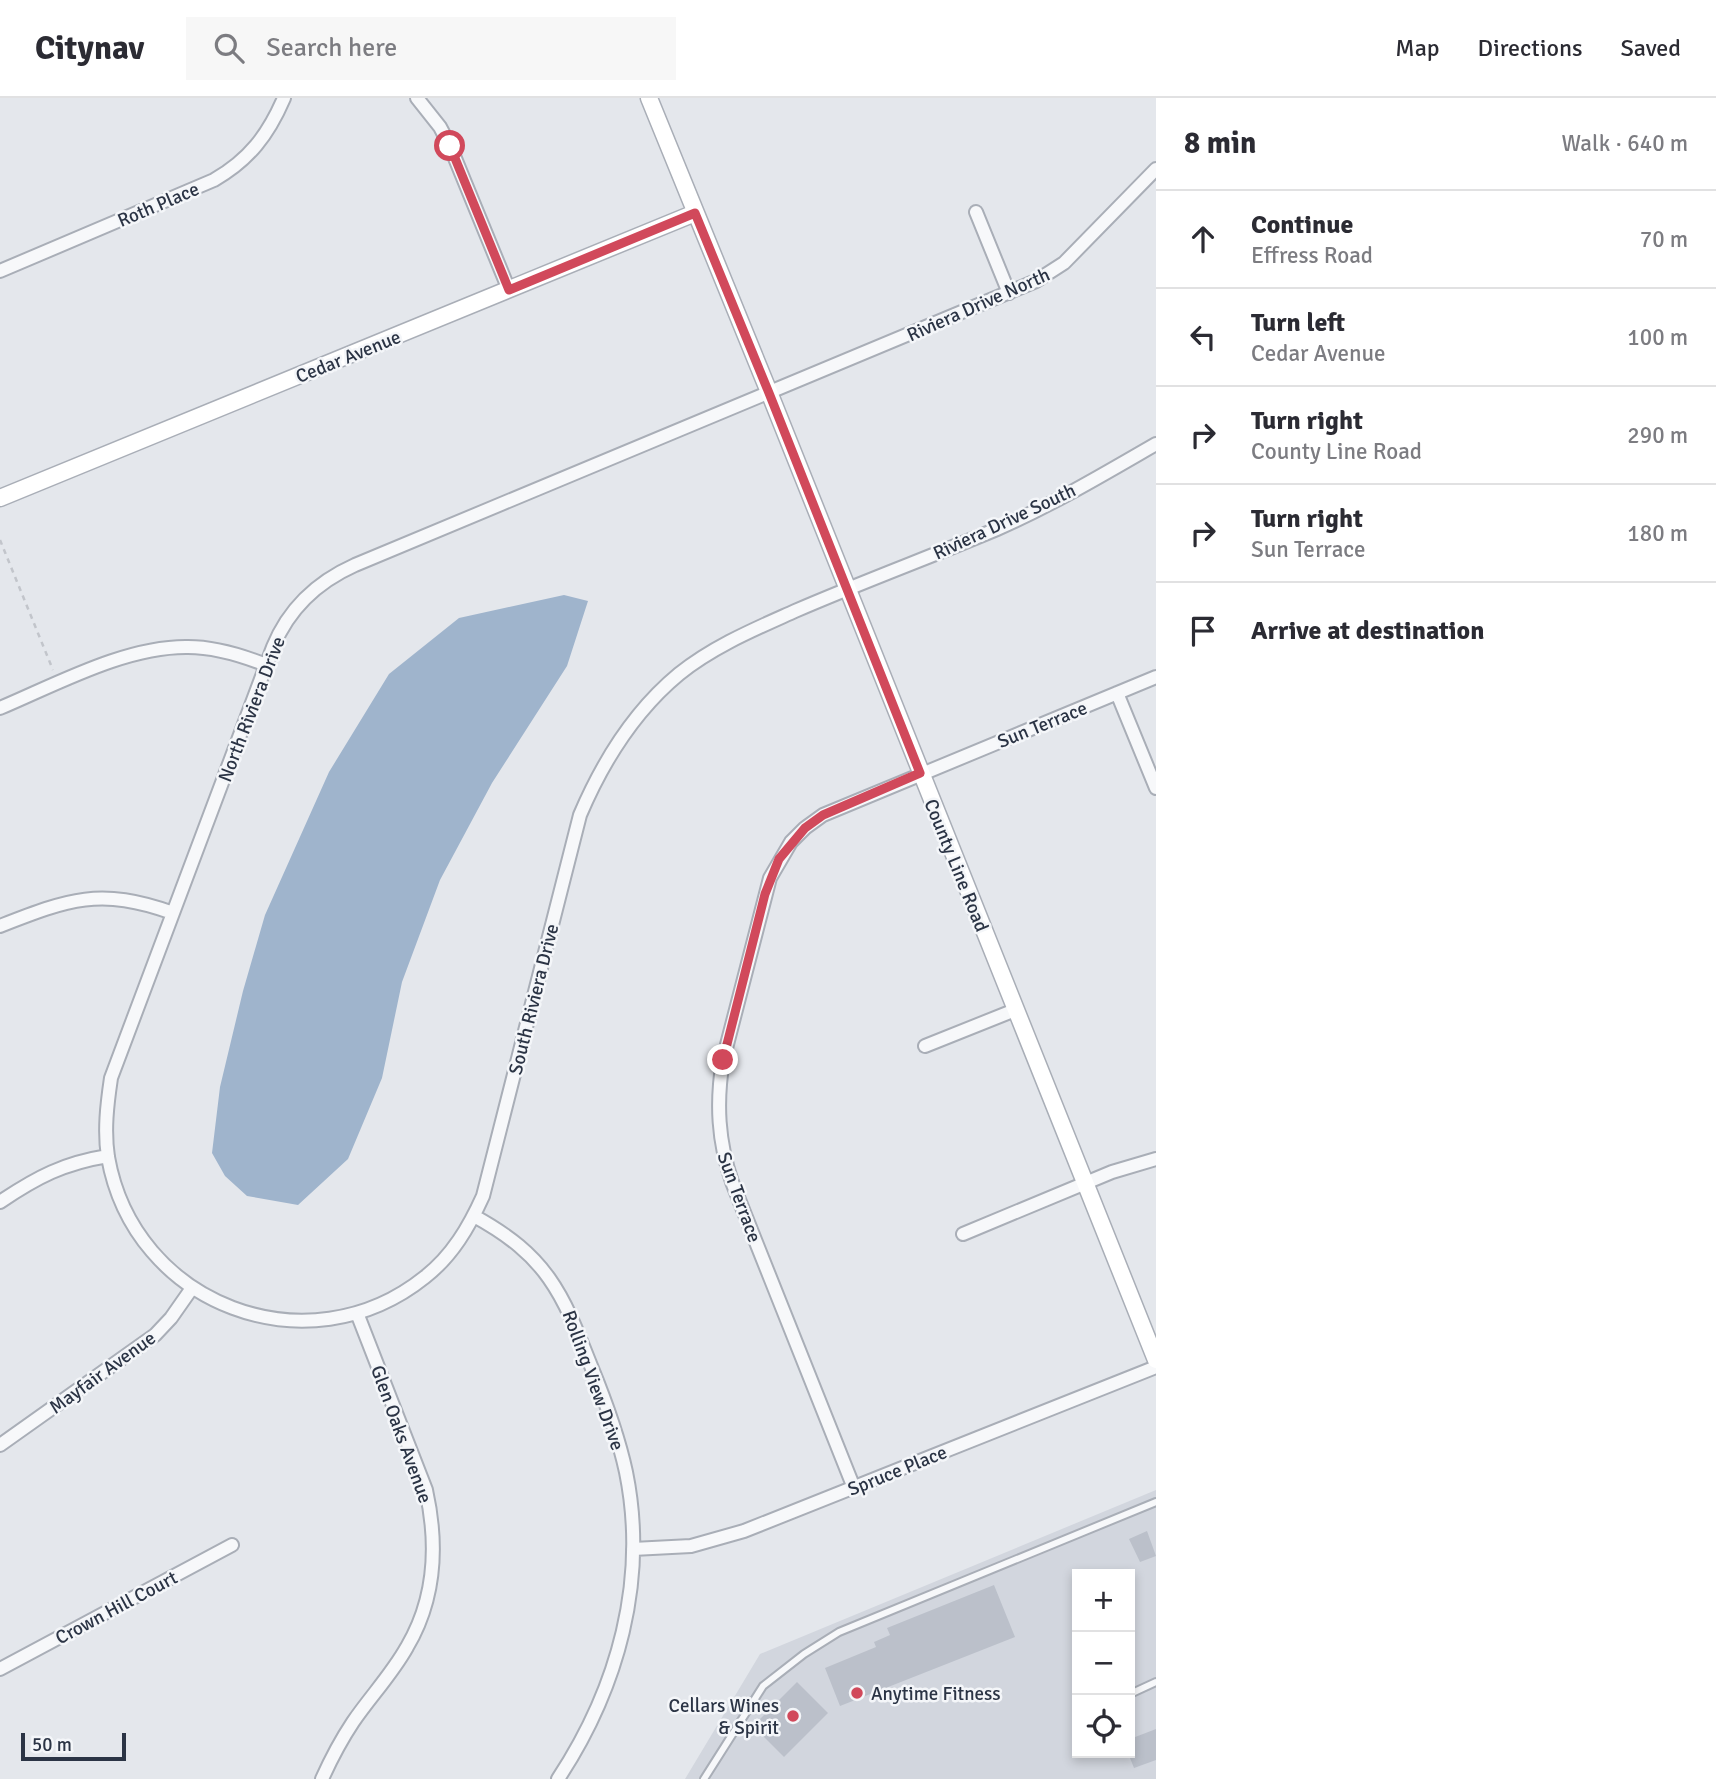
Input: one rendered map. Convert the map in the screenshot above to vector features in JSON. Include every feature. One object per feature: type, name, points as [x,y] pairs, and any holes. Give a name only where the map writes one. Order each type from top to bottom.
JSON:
[{"type":"street","name":"Roth Place","points":[[0,271],[232,170],[263,140],[284,98]]},
{"type":"street","points":[[417,98],[440,127],[450,146],[509,290]]},
{"type":"street","name":"County Line Road","points":[[649,98],[1156,1360]]},
{"type":"street","name":"Riviera Drive North","points":[[769,393],[1036,282],[1064,262],[1156,169]]},
{"type":"street","points":[[976,212],[1009,293]]},
{"type":"street","name":"Cedar Avenue","points":[[0,498],[695,213]]},
{"type":"street","name":"North Riviera Drive","points":[[192,1288],[152,1252],[123,1206],[108,1156],[106,1129],[111,1078],[266,665],[289,617],[317,586],[336,573],[769,393]]},
{"type":"street","name":"Riviera Drive South","points":[[847,588],[1026,515],[1156,444]]},
{"type":"street","name":"South Riviera Drive","points":[[192,1288],[235,1310],[261,1317],[312,1321],[357,1313],[404,1292],[445,1258],[474,1216],[491,1173],[573,837],[595,779],[612,750],[654,697],[679,674],[706,655],[735,637],[847,588]]},
{"type":"street","points":[[0,708],[140,652],[165,648],[212,649],[235,653],[266,665]]},
{"type":"street","name":"Sun Terrace","points":[[854,1488],[729,1173],[720,1139],[719,1087],[765,894],[779,859],[805,828],[823,815],[1156,677]]},
{"type":"street","points":[[1117,693],[1156,788]]},
{"type":"street","points":[[0,926],[47,908],[89,898],[134,900],[173,913]]},
{"type":"street","points":[[925,1046],[1015,1010]]},
{"type":"street","points":[[0,1202],[51,1171],[71,1163],[108,1156]]},
{"type":"street","points":[[963,1234],[1085,1183],[1156,1159]]},
{"type":"street","name":"Rolling View Drive","points":[[474,1216],[510,1237],[530,1253],[547,1272],[566,1304],[618,1437],[631,1510],[633,1549],[629,1601],[614,1668],[593,1721],[558,1779]]},
{"type":"street","name":"Mayfair Avenue","points":[[0,1446],[155,1335],[192,1288]]},
{"type":"street","name":"Glen Oaks Avenue","points":[[322,1779],[353,1723],[407,1647],[428,1598],[433,1570],[432,1518],[426,1490],[357,1313]]},
{"type":"street","name":"Spruce Place","points":[[633,1549],[691,1546],[719,1540],[1156,1367]]},
{"type":"street","name":"Crown Hill Court","points":[[0,1669],[232,1545]]},
{"type":"lane","points":[[704,1779],[762,1686],[839,1632],[1156,1502]]},
{"type":"lane","points":[[1135,1691],[1156,1682]]},
{"type":"path","points":[[0,540],[59,684]]},
{"type":"shaded area","points":[[1156,1490],[1156,1779],[685,1779],[760,1654]]},
{"type":"water","points":[[564,595],[588,601],[567,666],[492,783],[440,880],[402,982],[382,1078],[348,1159],[298,1205],[247,1196],[225,1176],[212,1153],[220,1087],[265,915],[329,772],[389,674],[459,618]]},
{"type":"building","points":[[1147,1531],[1156,1556],[1140,1562],[1129,1539]]},
{"type":"building","points":[[994,1585],[1015,1637],[840,1706],[825,1668],[876,1647],[874,1642],[890,1635],[887,1628]]},
{"type":"building","name":"Cellars Wines & Spirit","points":[[797,1682],[828,1713],[784,1757],[753,1726]]},
{"type":"building","points":[[1156,1729],[1156,1760],[1134,1768],[1130,1758],[1135,1758],[1135,1737]]},
{"type":"place","name":"Anytime Fitness","points":[[857,1693]]},
{"type":"place","name":"Cellars Wines & Spirit","points":[[793,1716]]},
{"type":"route","points":[[450,146],[509,290],[695,213],[920,773],[823,815],[805,828],[779,859],[765,894],[723,1060]]}]
